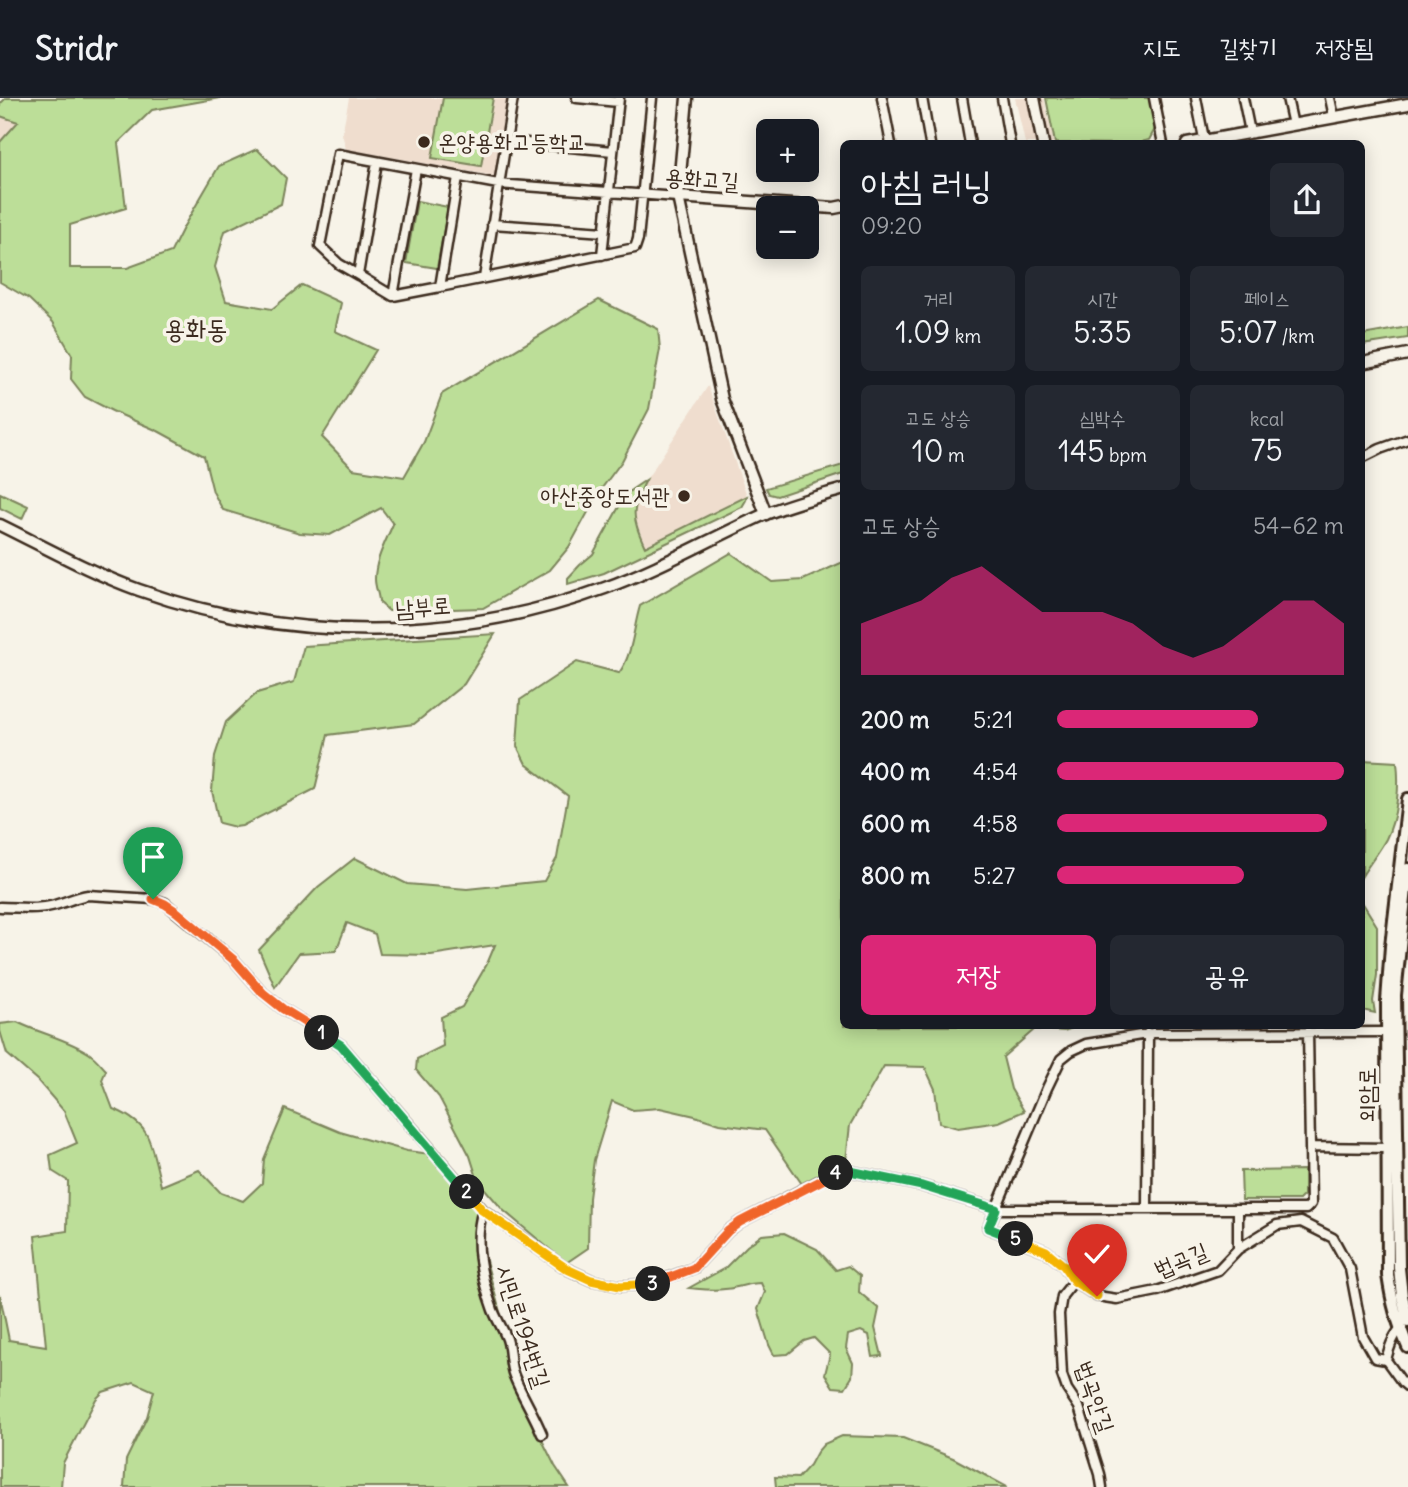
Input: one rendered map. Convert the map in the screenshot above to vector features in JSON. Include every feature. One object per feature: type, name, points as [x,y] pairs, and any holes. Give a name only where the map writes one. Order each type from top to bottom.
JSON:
[{"type":"main road","name":"외암로","points":[[1408,799],[1387,1000],[1399,1268],[1408,1347]]},
{"type":"main road","name":"외암로","points":[[1393,1148],[1395,995],[1408,870]]},
{"type":"street","points":[[484,278],[513,98]]},
{"type":"street","points":[[577,98],[618,100],[602,255]]},
{"type":"street","name":"용화고길","points":[[642,194],[652,98]]},
{"type":"street","points":[[687,98],[678,197],[722,399],[766,514]]},
{"type":"street","points":[[882,98],[890,140]]},
{"type":"street","points":[[922,98],[929,140]]},
{"type":"street","points":[[962,98],[969,140]]},
{"type":"street","points":[[1002,98],[1009,140]]},
{"type":"street","points":[[1034,98],[1042,140]]},
{"type":"street","points":[[1154,98],[1162,140]]},
{"type":"street","points":[[1196,98],[1205,140]]},
{"type":"street","points":[[1242,98],[1250,132]]},
{"type":"street","points":[[1287,98],[1293,124]]},
{"type":"street","points":[[1330,98],[1334,117]]},
{"type":"street","points":[[1214,140],[1334,117],[1392,102],[1408,104]]},
{"type":"street","points":[[505,141],[613,151]]},
{"type":"street","name":"용화고길","points":[[358,275],[338,264],[320,246],[338,154],[498,184],[840,207]]},
{"type":"street","points":[[377,162],[358,275],[393,296],[635,248],[642,194]]},
{"type":"street","points":[[393,296],[416,169]]},
{"type":"street","points":[[439,287],[458,177]]},
{"type":"street","points":[[684,226],[692,206],[708,199]]},
{"type":"street","points":[[492,224],[604,232]]},
{"type":"street","points":[[1365,362],[1408,354]]},
{"type":"street","points":[[1365,456],[1408,439]]},
{"type":"street","name":"남부로","points":[[0,525],[106,577],[189,606],[272,622],[368,630],[457,625],[500,618],[577,598],[640,574],[766,514],[840,490]]},
{"type":"street","points":[[0,907],[50,906],[89,895],[153,899],[165,904],[235,961],[263,993],[283,1009],[341,1045],[482,1210],[567,1269],[591,1280],[620,1286],[651,1284],[694,1268],[728,1231],[740,1222],[836,1172],[845,1170],[922,1186],[996,1209],[1306,1209],[1311,1204],[1308,1032]]},
{"type":"street","points":[[996,1209],[1061,1059],[1086,1044],[1148,1033],[1388,1032]]},
{"type":"street","points":[[1147,1209],[1148,1033]]},
{"type":"street","points":[[1310,1147],[1393,1148]]},
{"type":"street","name":"법곡길","points":[[996,1209],[988,1228],[1046,1251],[1064,1266],[1074,1281],[1097,1296],[1117,1299],[1157,1291],[1218,1270],[1238,1249],[1238,1209]]},
{"type":"street","name":"시민로194번길","points":[[482,1210],[480,1255],[493,1309],[507,1340],[510,1366],[515,1379],[542,1434]]},
{"type":"street","points":[[1238,1249],[1277,1225],[1301,1222],[1333,1238],[1350,1269],[1363,1337],[1375,1358],[1386,1360],[1408,1387]]},
{"type":"street","name":"법곡안길","points":[[1074,1281],[1062,1296],[1059,1314],[1062,1375],[1067,1389],[1079,1407],[1102,1487]]},
{"type":"street","points":[[1386,1360],[1389,1348],[1405,1324]]},
{"type":"shaded area","name":"온양용화고등학교","points":[[349,98],[510,98],[499,174],[494,176],[346,149],[342,134]]},
{"type":"shaded area","points":[[1015,98],[1044,98],[1053,140],[1024,140]]},
{"type":"shaded area","points":[[0,116],[19,122],[0,142]]},
{"type":"shaded area","points":[[708,386],[747,496],[645,547],[633,512],[636,498]]},
{"type":"green space","points":[[6,98],[220,98],[152,110],[118,143],[126,208],[70,225],[70,268],[127,268],[171,252],[219,166],[257,149],[286,178],[281,204],[225,231],[215,267],[226,301],[272,309],[302,285],[341,303],[335,331],[376,350],[322,437],[353,469],[404,477],[424,442],[442,394],[599,300],[658,329],[660,349],[649,409],[622,461],[599,492],[569,547],[550,570],[483,608],[389,611],[379,602],[375,582],[379,558],[393,524],[381,508],[330,535],[300,533],[223,510],[213,492],[204,456],[85,397],[71,379],[72,355],[53,322],[29,299],[0,282],[0,142],[18,122],[0,116],[0,104]]},
{"type":"green space","points":[[443,98],[493,98],[481,166],[432,158]]},
{"type":"green space","points":[[1046,98],[1149,98],[1155,129],[1149,140],[1054,140]]},
{"type":"green space","points":[[417,201],[448,207],[437,268],[406,263]]},
{"type":"green space","points":[[1408,327],[1408,338],[1365,345],[1365,334]]},
{"type":"green space","points":[[840,466],[840,475],[777,496],[769,494],[766,488]]},
{"type":"green space","points":[[646,480],[635,506],[635,520],[645,547],[747,496],[742,507],[604,573],[568,584],[568,578],[593,554],[625,496]]},
{"type":"green space","points":[[0,493],[28,506],[22,519],[0,508]]},
{"type":"green space","points":[[731,553],[772,582],[803,580],[840,563],[840,1029],[1035,1029],[1003,1057],[1011,1089],[1024,1111],[999,1122],[958,1128],[939,1123],[935,1089],[925,1067],[884,1066],[850,1125],[846,1161],[804,1187],[765,1130],[720,1124],[660,1108],[633,1110],[612,1101],[594,1160],[589,1198],[588,1248],[566,1263],[503,1210],[478,1181],[470,1156],[439,1097],[416,1070],[417,1059],[443,1046],[441,1017],[462,1007],[495,945],[431,955],[380,954],[375,934],[347,923],[336,951],[299,953],[275,987],[259,950],[318,887],[355,858],[407,884],[467,889],[544,881],[557,858],[568,796],[526,764],[517,746],[520,700],[577,662],[619,673],[630,650],[640,606]]},
{"type":"green space","points":[[495,634],[464,684],[414,724],[328,735],[315,789],[242,826],[219,823],[212,791],[215,756],[226,722],[257,693],[294,682],[304,646]]},
{"type":"green space","points":[[1365,760],[1397,762],[1397,802],[1390,830],[1365,871]]},
{"type":"green space","points":[[1365,907],[1377,926],[1377,975],[1373,1001],[1375,1013],[1365,1011]]},
{"type":"green space","points":[[17,1022],[82,1049],[106,1070],[102,1080],[113,1109],[131,1118],[145,1132],[161,1186],[199,1170],[221,1193],[243,1201],[262,1183],[264,1159],[285,1109],[340,1132],[407,1151],[431,1154],[480,1205],[480,1239],[514,1363],[533,1422],[569,1487],[124,1487],[126,1460],[147,1417],[154,1391],[134,1382],[103,1392],[96,1399],[63,1463],[61,1487],[0,1487],[0,1295],[9,1340],[46,1346],[35,1236],[67,1231],[68,1181],[52,1171],[50,1155],[77,1143],[64,1111],[38,1081],[7,1054],[0,1024]]},
{"type":"green space","points":[[1035,1029],[1070,1029],[1064,1031]]},
{"type":"green space","points":[[1304,1170],[1304,1195],[1299,1200],[1242,1200],[1241,1171]]},
{"type":"green space","points":[[784,1233],[817,1249],[836,1270],[848,1266],[860,1276],[859,1292],[879,1309],[875,1328],[882,1356],[873,1357],[869,1335],[861,1331],[848,1335],[846,1348],[853,1363],[852,1377],[845,1388],[833,1387],[825,1374],[830,1354],[814,1338],[804,1341],[788,1354],[774,1355],[758,1309],[765,1292],[761,1283],[720,1290],[689,1288],[725,1268],[762,1235]]},
{"type":"green space","points":[[842,1436],[903,1438],[953,1458],[1007,1487],[776,1487],[775,1477],[798,1478],[824,1444]]},
{"type":"place","name":"온양용화고등학교","points":[[424,142]]},
{"type":"place","name":"아산중앙도서관","points":[[684,496]]},
{"type":"district","name":"용화동","points":[[196,329]]},
{"type":"route","points":[[153,899],[177,912],[235,961],[263,993],[283,1009],[341,1045],[482,1210],[567,1269],[591,1280],[620,1286],[651,1284],[694,1268],[728,1231],[740,1222],[836,1172],[845,1170],[922,1186],[996,1209],[988,1228],[1046,1251],[1064,1266],[1074,1281],[1097,1296]]}]
